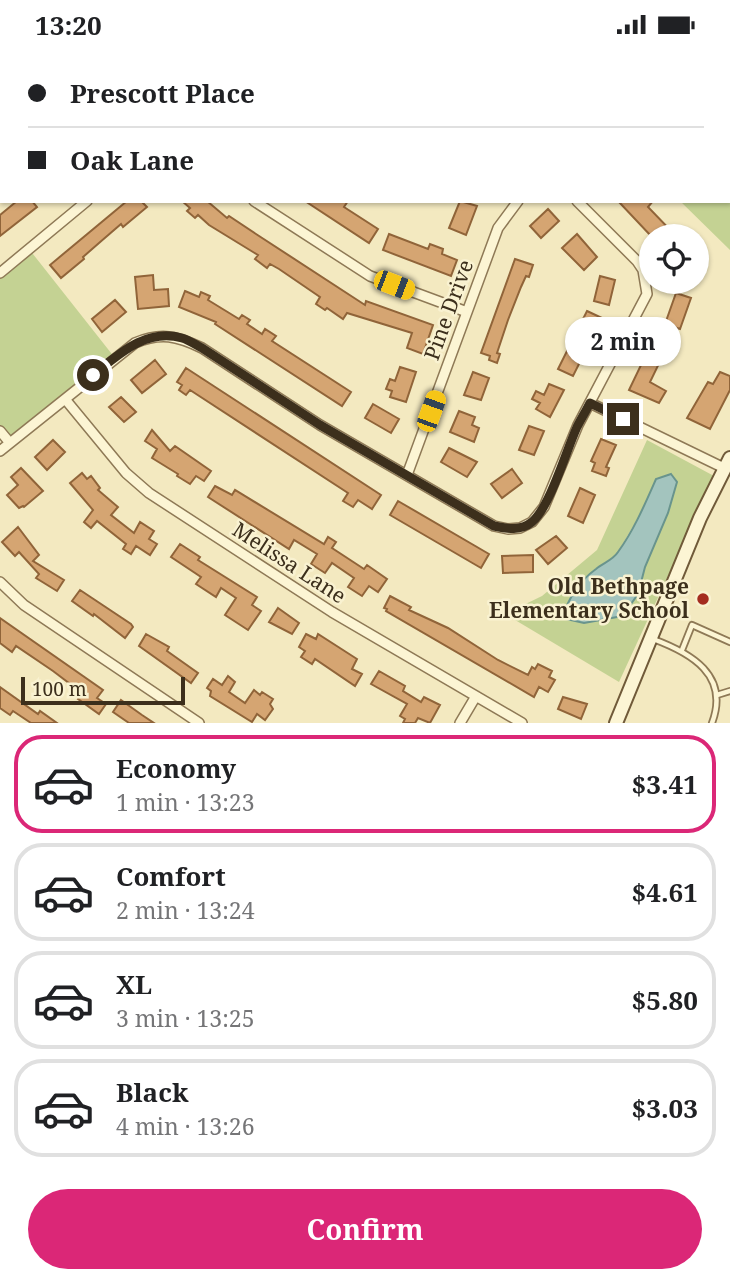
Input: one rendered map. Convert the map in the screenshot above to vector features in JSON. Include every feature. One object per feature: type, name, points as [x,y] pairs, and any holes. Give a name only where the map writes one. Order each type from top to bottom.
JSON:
[{"type":"main road","points":[[615,723],[700,518],[727,463]]},
{"type":"street","points":[[0,273],[85,203]]},
{"type":"street","points":[[257,203],[370,276],[467,312]]},
{"type":"street","name":"Pine Drive","points":[[407,475],[498,228],[517,203]]},
{"type":"street","points":[[0,451],[135,343],[158,336],[182,338],[202,348],[320,425],[494,526],[517,528],[531,522],[544,507],[578,425],[642,306],[647,286],[643,270],[637,261],[579,203]]},
{"type":"street","name":"Melissa Lane","points":[[65,399],[126,473],[149,493],[332,612],[522,723]]},
{"type":"street","points":[[590,403],[727,463]]},
{"type":"street","points":[[0,431],[10,443]]},
{"type":"street","points":[[0,582],[24,605],[199,723]]},
{"type":"street","points":[[460,723],[476,696]]},
{"type":"lane","points":[[682,650],[692,625],[730,642]]},
{"type":"lane","points":[[650,638],[682,650],[697,660],[710,677],[717,695],[712,723]]},
{"type":"lane","points":[[717,695],[730,691]]},
{"type":"green space","points":[[682,203],[730,203],[730,250],[709,229],[709,224],[703,224]]},
{"type":"green space","points":[[29,249],[115,358],[10,443],[0,431],[0,273]]},
{"type":"green space","points":[[647,440],[714,476],[619,682],[505,614],[542,596],[597,550]],"holes":[[[677,482],[668,513],[645,567],[638,594],[626,611],[617,617],[595,569],[616,555],[638,518]]]},
{"type":"water","points":[[671,474],[677,482],[668,513],[645,567],[638,594],[626,611],[617,617],[584,623],[562,618],[579,585],[613,557],[624,544],[656,479]]},
{"type":"building","points":[[15,203],[34,203],[37,207],[0,236],[0,215]]},
{"type":"building","points":[[125,203],[143,203],[147,207],[123,227],[121,224],[61,278],[50,265]]},
{"type":"building","points":[[184,203],[209,203],[227,218],[229,216],[365,305],[366,301],[433,325],[423,354],[407,348],[412,333],[347,313],[343,319],[327,308],[325,310],[316,304],[320,297],[270,264],[267,268],[255,259],[258,255],[209,225],[198,215],[195,218],[187,211],[190,208]]},
{"type":"building","points":[[308,203],[347,203],[344,207],[378,229],[369,243]]},
{"type":"building","points":[[459,203],[477,206],[466,235],[449,228]]},
{"type":"building","points":[[620,203],[651,203],[648,207],[664,224],[640,224]]},
{"type":"building","points":[[548,209],[559,221],[541,238],[530,226]]},
{"type":"building","points":[[389,234],[428,249],[430,244],[443,249],[442,254],[457,260],[451,276],[383,250]]},
{"type":"building","points":[[577,234],[597,257],[584,270],[562,248]]},
{"type":"building","points":[[515,259],[533,265],[508,320],[497,353],[500,354],[497,363],[489,360],[490,356],[481,353]]},
{"type":"building","points":[[153,275],[154,290],[168,289],[169,306],[138,309],[135,277]]},
{"type":"building","points":[[600,276],[615,280],[609,305],[594,301]]},
{"type":"building","points":[[185,291],[199,297],[201,292],[210,296],[208,300],[239,319],[242,315],[250,320],[247,324],[262,334],[265,329],[276,336],[272,341],[351,392],[342,406],[215,324],[216,322],[179,307]]},
{"type":"building","points":[[676,294],[691,298],[680,329],[665,324]]},
{"type":"building","points":[[115,300],[126,312],[102,332],[92,319]]},
{"type":"building","points":[[587,311],[602,318],[573,376],[558,369]]},
{"type":"building","points":[[653,340],[667,347],[650,382],[666,391],[659,403],[629,390]]},
{"type":"building","points":[[155,360],[166,374],[142,393],[131,380]]},
{"type":"building","points":[[400,367],[416,372],[406,402],[390,397],[392,391],[386,389],[390,379],[395,381]]},
{"type":"building","points":[[186,368],[381,495],[372,509],[358,500],[353,507],[343,501],[348,493],[190,390],[186,395],[179,390],[182,385],[177,382]]},
{"type":"building","points":[[473,372],[489,378],[481,400],[464,395]]},
{"type":"building","points":[[720,372],[730,376],[730,390],[710,429],[687,418],[708,382],[713,384]]},
{"type":"building","points":[[549,384],[564,390],[550,417],[536,409],[540,403],[532,399],[536,391],[544,395]]},
{"type":"building","points":[[121,397],[136,412],[124,422],[109,407]]},
{"type":"building","points":[[373,404],[399,419],[391,433],[365,418]]},
{"type":"building","points":[[459,411],[475,417],[472,425],[479,428],[474,442],[450,432]]},
{"type":"building","points":[[529,426],[544,431],[534,455],[519,450]]},
{"type":"building","points":[[152,430],[170,451],[175,446],[211,471],[204,481],[196,476],[190,484],[152,458],[157,449],[145,441]]},
{"type":"building","points":[[601,439],[616,445],[606,467],[609,468],[606,476],[592,471],[595,463],[591,461]]},
{"type":"building","points":[[53,440],[65,452],[47,470],[35,457]]},
{"type":"building","points":[[449,448],[477,462],[467,477],[441,462]]},
{"type":"building","points":[[21,468],[43,491],[19,508],[7,495],[18,485],[11,477]]},
{"type":"building","points":[[512,469],[522,483],[502,498],[491,484]]},
{"type":"building","points":[[82,473],[87,479],[91,476],[100,488],[98,490],[118,507],[111,515],[134,533],[140,522],[154,531],[149,539],[157,544],[150,555],[136,546],[131,554],[123,549],[126,544],[97,521],[91,528],[84,522],[93,510],[70,483]]},
{"type":"building","points":[[215,486],[232,495],[235,490],[324,544],[328,537],[336,542],[332,548],[364,569],[367,565],[387,579],[378,592],[369,586],[362,596],[348,587],[354,578],[332,563],[325,573],[311,564],[317,554],[294,540],[289,549],[208,497]]},
{"type":"building","points":[[580,488],[595,495],[583,523],[568,516]]},
{"type":"building","points":[[398,501],[489,554],[481,568],[390,515]]},
{"type":"building","points":[[18,527],[39,555],[33,561],[64,580],[57,591],[36,578],[39,574],[19,552],[15,556],[2,542]]},
{"type":"building","points":[[556,536],[567,548],[548,564],[536,550]]},
{"type":"building","points":[[180,544],[200,557],[198,560],[257,597],[252,605],[261,611],[248,630],[225,615],[236,598],[221,588],[216,597],[196,584],[201,577],[171,557]]},
{"type":"building","points":[[533,555],[533,572],[503,573],[502,556]]},
{"type":"building","points":[[80,590],[131,624],[133,627],[125,638],[72,601]]},
{"type":"building","points":[[390,596],[411,607],[409,610],[448,628],[498,660],[528,675],[532,667],[535,669],[538,664],[552,671],[549,677],[555,680],[548,692],[539,687],[534,697],[386,611],[384,608]]},
{"type":"building","points":[[278,608],[299,623],[292,634],[269,622]]},
{"type":"building","points":[[0,618],[103,690],[97,698],[106,704],[99,714],[78,699],[82,693],[53,671],[16,646],[12,652],[0,643]]},
{"type":"building","points":[[146,634],[169,647],[167,651],[198,673],[191,683],[139,646]]},
{"type":"building","points":[[306,634],[316,639],[318,634],[357,659],[352,669],[362,674],[355,686],[315,659],[312,664],[301,657],[305,651],[299,647]]},
{"type":"building","points":[[379,671],[405,686],[403,691],[421,702],[424,697],[440,705],[430,723],[418,718],[415,723],[403,723],[405,719],[400,716],[407,704],[371,684]]},
{"type":"building","points":[[228,676],[235,682],[229,692],[245,703],[254,690],[273,699],[270,704],[273,709],[265,720],[257,714],[252,722],[210,696],[211,691],[207,688],[213,679],[222,685]]},
{"type":"building","points":[[0,687],[38,714],[40,711],[57,723],[31,723],[13,711],[10,715],[0,708]]},
{"type":"building","points":[[563,697],[587,704],[581,719],[558,709]]},
{"type":"building","points":[[121,700],[154,723],[129,723],[113,712]]},
{"type":"place","name":"Old Bethpage Elementary School","points":[[703,599]]},
{"type":"route","points":[[93,375],[121,352],[147,338],[182,338],[202,348],[320,425],[494,526],[508,529],[520,528],[531,522],[544,507],[590,403],[623,419]]}]
